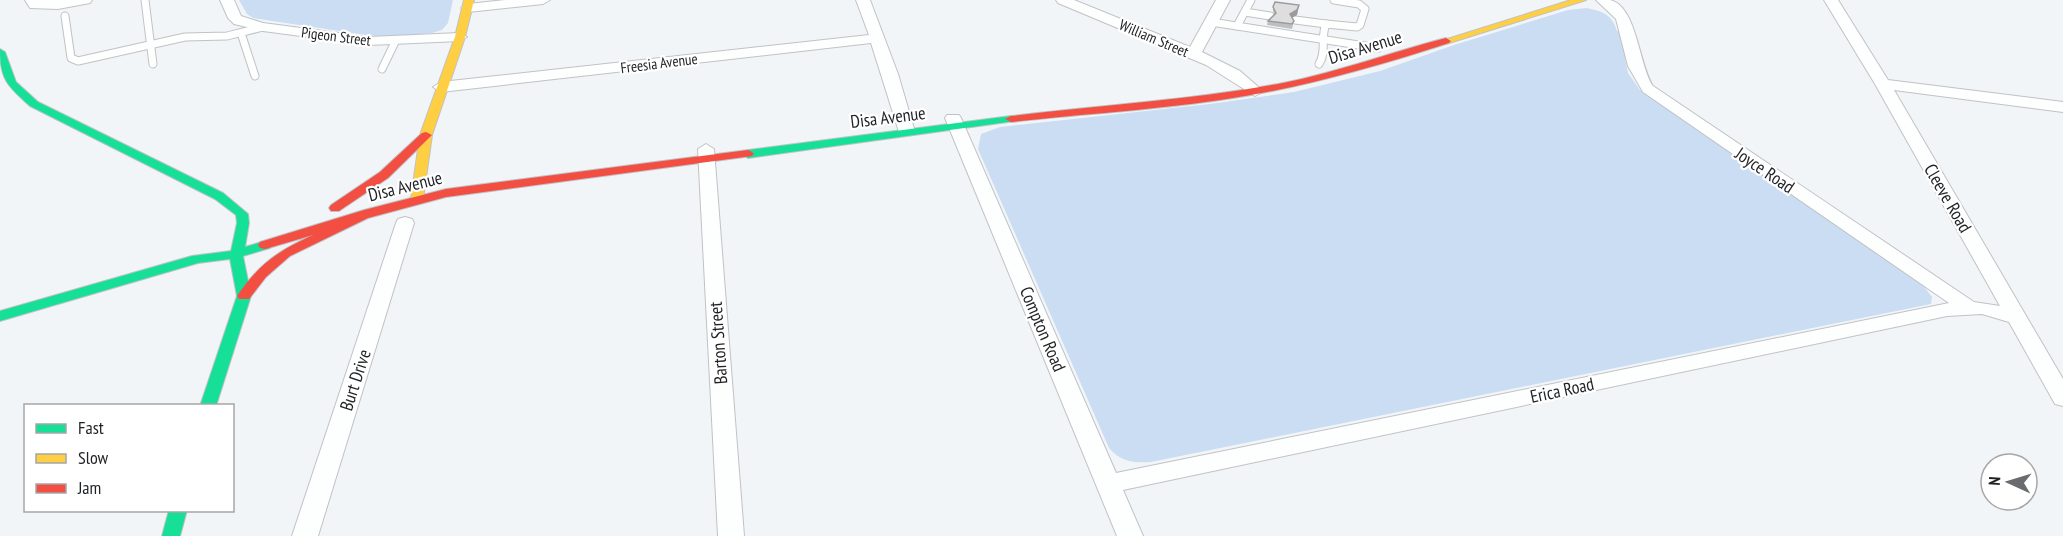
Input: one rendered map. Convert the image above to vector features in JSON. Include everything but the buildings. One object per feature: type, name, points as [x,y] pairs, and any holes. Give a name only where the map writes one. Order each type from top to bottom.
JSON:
[{"type":"main road","name":"Disa Avenue","points":[[1250,85],[1547,0]]},
{"type":"main road","name":"Disa Avenue","points":[[426,135],[387,175],[330,210],[418,192],[1341,73],[1574,1]]},
{"type":"main road","points":[[418,192],[426,135],[460,37],[468,4]]},
{"type":"main road","points":[[0,52],[8,79],[22,95],[49,113],[219,196],[242,214],[244,219],[236,254],[244,296]]},
{"type":"main road","name":"Disa Avenue","points":[[0,316],[197,259],[236,254],[368,213],[418,192]]},
{"type":"main road","points":[[208,404],[244,296],[261,274],[285,253],[368,213]]},
{"type":"main road","name":"Disa Avenue","points":[[197,259],[239,237],[259,231]]},
{"type":"main road","points":[[171,536],[177,512]]},
{"type":"street","points":[[38,3],[86,0]]},
{"type":"street","name":"Pigeon Street","points":[[227,0],[235,18],[239,21],[264,27],[357,40],[460,37]]},
{"type":"street","points":[[468,4],[543,0]]},
{"type":"street","points":[[862,0],[906,128]]},
{"type":"street","name":"William Street","points":[[1063,0],[1194,54],[1250,85]]},
{"type":"street","points":[[1194,54],[1223,0]]},
{"type":"street","name":"Joyce Road","points":[[1604,0],[1617,9],[1623,18],[1639,77],[1655,95],[1970,308]]},
{"type":"street","name":"Cleeve Road","points":[[1831,0],[1883,84],[2063,398]]},
{"type":"street","name":"Freesia Avenue","points":[[441,87],[876,38]]},
{"type":"street","points":[[1883,84],[2063,107]]},
{"type":"street","name":"Compton Road","points":[[956,122],[1130,536]]},
{"type":"street","name":"Barton Street","points":[[706,154],[731,536]]},
{"type":"street","name":"Burt Drive","points":[[305,536],[405,223]]},
{"type":"street","name":"Erica Road","points":[[1108,484],[1970,308],[1982,308],[2016,317]]},
{"type":"lane","points":[[145,0],[153,64]]},
{"type":"lane","points":[[1237,26],[1251,0]]},
{"type":"lane","points":[[1295,20],[1351,27],[1360,25],[1364,6],[1334,0]]},
{"type":"lane","points":[[1245,12],[1270,16]]},
{"type":"lane","points":[[65,16],[71,58],[74,60],[86,60],[194,35],[227,36],[264,27]]},
{"type":"lane","points":[[1211,22],[1378,48]]},
{"type":"lane","points":[[1319,64],[1324,49],[1321,38],[1326,24]]},
{"type":"lane","points":[[241,33],[255,76]]},
{"type":"lane","points":[[382,69],[396,40]]},
{"type":"shaded area","points":[[239,0],[453,0],[448,23],[442,30],[387,37],[253,18],[247,14]]},
{"type":"shaded area","points":[[1586,8],[1606,14],[1620,32],[1628,73],[1640,90],[1922,284],[1932,297],[1931,304],[1151,462],[1128,461],[1109,448],[978,149],[981,134],[1000,127],[1210,104],[1294,92],[1380,71],[1454,45],[1568,10]]},
{"type":"traffic: fast","points":[[0,52],[11,83],[34,104],[219,196],[242,214],[243,223],[236,257],[244,296],[209,404]]},
{"type":"traffic: fast","points":[[748,154],[1011,119]]},
{"type":"traffic: fast","points":[[0,316],[197,259],[236,254],[265,245]]},
{"type":"traffic: fast","points":[[171,536],[177,512]]},
{"type":"traffic: slow","points":[[417,199],[426,135],[460,37],[469,0]]},
{"type":"traffic: slow","points":[[1446,41],[1581,0]]},
{"type":"traffic: jam","points":[[1011,119],[1249,92],[1304,82],[1446,41]]},
{"type":"traffic: jam","points":[[335,208],[384,175],[426,135]]},
{"type":"traffic: jam","points":[[265,245],[417,199],[446,193],[748,154]]},
{"type":"traffic: jam","points":[[244,296],[261,274],[285,253],[368,213]]}]
